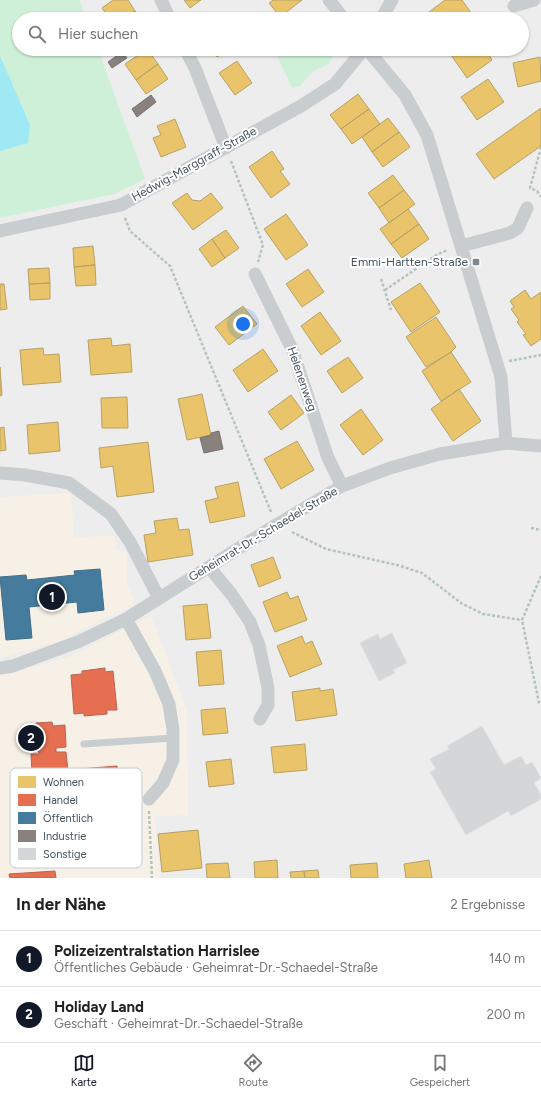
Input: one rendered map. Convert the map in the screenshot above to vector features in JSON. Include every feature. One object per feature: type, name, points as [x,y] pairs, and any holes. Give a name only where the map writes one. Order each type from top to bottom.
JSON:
[{"type":"street","points":[[161,0],[167,12]]},
{"type":"street","points":[[329,0],[338,12]]},
{"type":"street","points":[[385,12],[392,0]]},
{"type":"street","points":[[514,6],[534,0]]},
{"type":"street","points":[[189,56],[195,68],[226,148]]},
{"type":"street","name":"Hedwig-Marggraff-Straße","points":[[0,231],[121,205],[301,106],[335,84],[359,56]]},
{"type":"street","points":[[371,56],[405,96],[427,135],[501,378],[506,444]]},
{"type":"street","points":[[461,246],[510,233],[518,228],[527,208]]},
{"type":"street","name":"Helenenweg","points":[[255,274],[292,349],[328,458],[342,486]]},
{"type":"street","name":"Geheimrat-Dr.-Schaedel-Straße","points":[[0,668],[13,666],[80,641],[126,618],[342,486],[390,468],[440,454],[506,444],[541,446]]},
{"type":"street","points":[[0,473],[25,475],[69,482],[111,514],[130,542],[159,598]]},
{"type":"street","points":[[209,567],[232,595],[250,622],[259,645],[268,688],[268,705],[260,719]]},
{"type":"street","points":[[126,618],[155,671],[169,704],[173,730],[173,760],[163,782],[148,799]]},
{"type":"lane","points":[[84,744],[173,738]]},
{"type":"path","points":[[541,147],[530,188],[537,191],[541,197]]},
{"type":"path","points":[[226,148],[263,245],[255,274]]},
{"type":"path","points":[[121,205],[130,231],[170,266],[276,525],[326,549],[398,565],[422,573],[462,603],[483,614],[522,620]]},
{"type":"path","points":[[385,290],[438,254],[461,246]]},
{"type":"path","points":[[381,279],[391,310]]},
{"type":"path","points":[[497,364],[541,355]]},
{"type":"path","points":[[531,528],[541,530]]},
{"type":"path","points":[[541,576],[522,620],[539,703],[541,704]]},
{"type":"path","points":[[148,799],[152,878]]},
{"type":"shaded area","points":[[71,493],[74,537],[115,536],[116,550],[127,552],[127,583],[136,604],[59,641],[0,658],[0,497]]},
{"type":"shaded area","points":[[151,616],[187,710],[188,815],[155,816],[160,878],[0,878],[0,676],[69,657]]},
{"type":"green space","points":[[0,0],[79,0],[84,12],[12,12],[12,56],[101,56],[145,179],[114,194],[0,218]]},
{"type":"green space","points":[[277,56],[333,56],[329,64],[312,72],[300,86],[292,88]]},
{"type":"water","points":[[0,56],[30,125],[28,143],[0,151]]},
{"type":"building: Wohnen","points":[[113,0],[128,0],[135,11],[105,12],[102,8]]},
{"type":"building: Wohnen","points":[[184,0],[201,0],[190,8]]},
{"type":"building: Wohnen","points":[[273,0],[302,0],[286,12],[276,12],[269,3]]},
{"type":"building: Wohnen","points":[[445,0],[462,0],[470,12],[429,12]]},
{"type":"building: Wohnen","points":[[137,56],[152,56],[158,64],[136,80],[125,64]]},
{"type":"building: Wohnen","points":[[452,56],[489,56],[492,60],[467,78]]},
{"type":"building: Wohnen","points":[[540,57],[541,81],[518,87],[513,63]]},
{"type":"building: Wohnen","points":[[237,61],[252,83],[235,95],[219,73]]},
{"type":"building: Wohnen","points":[[158,64],[168,79],[146,94],[136,80]]},
{"type":"building: Wohnen","points":[[488,79],[504,102],[477,120],[461,97]]},
{"type":"building: Wohnen","points":[[358,94],[369,109],[341,129],[330,115]]},
{"type":"building: Wohnen","points":[[541,108],[541,146],[494,179],[476,154]]},
{"type":"building: Wohnen","points":[[369,109],[380,124],[352,144],[341,129]]},
{"type":"building: Wohnen","points":[[388,118],[399,132],[372,152],[362,137]]},
{"type":"building: Wohnen","points":[[175,119],[186,147],[161,157],[153,138],[161,135],[157,126]]},
{"type":"building: Wohnen","points":[[399,132],[410,147],[383,167],[372,152]]},
{"type":"building: Wohnen","points":[[272,151],[284,169],[280,171],[290,184],[271,198],[249,167]]},
{"type":"building: Wohnen","points":[[393,175],[404,190],[379,208],[368,193]]},
{"type":"building: Wohnen","points":[[404,190],[415,204],[389,223],[379,208]]},
{"type":"building: Wohnen","points":[[187,193],[192,200],[200,201],[211,193],[223,208],[193,230],[172,203]]},
{"type":"building: Wohnen","points":[[408,209],[419,224],[391,244],[380,229]]},
{"type":"building: Wohnen","points":[[286,214],[308,245],[286,260],[264,229]]},
{"type":"building: Wohnen","points":[[419,224],[429,239],[402,258],[391,244]]},
{"type":"building: Wohnen","points":[[226,230],[239,248],[225,258],[212,239]]},
{"type":"building: Wohnen","points":[[212,239],[225,258],[212,267],[199,249]]},
{"type":"building: Wohnen","points":[[93,246],[95,265],[74,267],[73,248]]},
{"type":"building: Wohnen","points":[[95,265],[96,285],[76,286],[74,267]]},
{"type":"building: Wohnen","points":[[49,268],[50,283],[29,284],[28,269]]},
{"type":"building: Wohnen","points":[[308,269],[324,292],[302,307],[286,284]]},
{"type":"building: Wohnen","points":[[50,283],[50,299],[30,300],[29,284]]},
{"type":"building: Wohnen","points":[[420,283],[440,312],[411,332],[391,302]]},
{"type":"building: Wohnen","points":[[0,284],[4,284],[7,309],[0,310]]},
{"type":"building: Wohnen","points":[[525,290],[531,299],[541,292],[541,339],[531,346],[523,335],[526,334],[517,322],[519,320],[511,309],[514,307],[510,301]]},
{"type":"building: Wohnen","points":[[243,306],[257,324],[229,345],[215,327]]},
{"type":"building: Wohnen","points":[[320,312],[341,341],[321,355],[301,326]]},
{"type":"building: Wohnen","points":[[436,317],[456,347],[451,352],[426,367],[406,337]]},
{"type":"building: Wohnen","points":[[111,338],[112,346],[130,344],[132,372],[91,375],[88,340]]},
{"type":"building: Wohnen","points":[[43,348],[44,355],[59,354],[61,382],[23,385],[20,350]]},
{"type":"building: Wohnen","points":[[263,349],[278,371],[248,392],[233,370]]},
{"type":"building: Wohnen","points":[[451,352],[471,382],[441,401],[422,371]]},
{"type":"building: Wohnen","points":[[348,357],[363,378],[342,393],[327,371]]},
{"type":"building: Wohnen","points":[[0,367],[2,395],[0,396]]},
{"type":"building: Wohnen","points":[[459,389],[481,421],[453,441],[431,409]]},
{"type":"building: Wohnen","points":[[202,394],[211,435],[187,440],[178,399]]},
{"type":"building: Wohnen","points":[[291,395],[304,413],[281,430],[268,412]]},
{"type":"building: Wohnen","points":[[127,397],[128,428],[102,428],[101,398]]},
{"type":"building: Wohnen","points":[[361,409],[383,440],[363,455],[340,425]]},
{"type":"building: Wohnen","points":[[58,422],[60,451],[29,454],[27,425]]},
{"type":"building: Wohnen","points":[[4,427],[6,450],[0,451],[0,428]]},
{"type":"building: Wohnen","points":[[297,441],[314,470],[281,489],[264,459]]},
{"type":"building: Wohnen","points":[[148,442],[154,492],[117,497],[113,466],[101,468],[99,448]]},
{"type":"building: Wohnen","points":[[238,482],[245,516],[210,523],[205,501],[218,498],[215,487]]},
{"type":"building: Wohnen","points":[[177,518],[179,530],[189,529],[193,555],[148,562],[144,535],[156,533],[154,521]]},
{"type":"building: Wohnen","points":[[273,557],[281,578],[259,587],[251,565]]},
{"type":"building: Wohnen","points":[[287,592],[290,599],[298,596],[307,620],[275,632],[263,602]]},
{"type":"building: Wohnen","points":[[207,604],[211,638],[186,640],[183,606]]},
{"type":"building: Wohnen","points":[[302,636],[305,644],[312,641],[322,664],[290,677],[277,646]]},
{"type":"building: Wohnen","points":[[221,650],[224,684],[199,686],[196,652]]},
{"type":"building: Wohnen","points":[[320,688],[320,691],[333,689],[337,715],[296,721],[292,692]]},
{"type":"building: Wohnen","points":[[225,708],[228,733],[203,735],[201,710]]},
{"type":"building: Wohnen","points":[[305,744],[307,770],[274,773],[271,747]]},
{"type":"building: Wohnen","points":[[231,759],[234,784],[209,787],[206,762]]},
{"type":"building: Wohnen","points":[[198,830],[202,868],[162,872],[158,834]]},
{"type":"building: Wohnen","points":[[277,860],[278,878],[255,878],[254,862]]},
{"type":"building: Wohnen","points":[[429,860],[432,878],[406,878],[404,864]]},
{"type":"building: Wohnen","points":[[228,863],[230,878],[207,878],[206,864]]},
{"type":"building: Wohnen","points":[[377,863],[378,878],[351,878],[350,865]]},
{"type":"building: Wohnen","points":[[318,870],[319,878],[305,878],[304,871]]},
{"type":"building: Wohnen","points":[[304,871],[305,878],[291,878],[290,872]]},
{"type":"building: Handel","points":[[105,668],[105,672],[113,671],[117,710],[107,710],[107,714],[84,716],[84,713],[74,714],[71,675],[82,674],[82,671]]},
{"type":"building: Handel","points":[[52,722],[53,726],[65,725],[66,747],[56,748],[56,752],[66,752],[68,768],[32,768],[31,754],[39,754],[38,749],[30,749],[29,728],[36,727],[36,723]]},
{"type":"building: Handel","points":[[117,766],[117,768],[92,768]]},
{"type":"building: Handel","points":[[55,871],[56,878],[10,878],[9,874]]},
{"type":"building: Öffentlich","points":[[100,569],[104,610],[78,613],[77,602],[29,607],[32,638],[6,640],[0,577],[26,575],[27,580],[75,575],[74,571]]},
{"type":"building: Industrie","points":[[116,56],[125,56],[127,58],[112,68],[108,62]]},
{"type":"building: Industrie","points":[[151,95],[156,102],[137,117],[132,109]]},
{"type":"building: Industrie","points":[[219,431],[223,449],[204,453],[200,438]]},
{"type":"building: Sonstige","points":[[392,633],[407,663],[393,670],[395,673],[379,681],[360,643],[378,634],[380,639]]},
{"type":"building: Sonstige","points":[[482,726],[504,765],[521,756],[526,765],[532,762],[541,778],[534,783],[541,795],[541,799],[511,816],[508,811],[466,835],[430,772],[436,769],[430,759],[449,749],[447,746]]},
{"type":"place","name":"Emmi-Hartten-Straße","points":[[476,262]]},
{"type":"place","name":"Polizeizentralstation Harrislee","points":[[52,597]]},
{"type":"place","name":"Holiday Land","points":[[31,738]]}]
